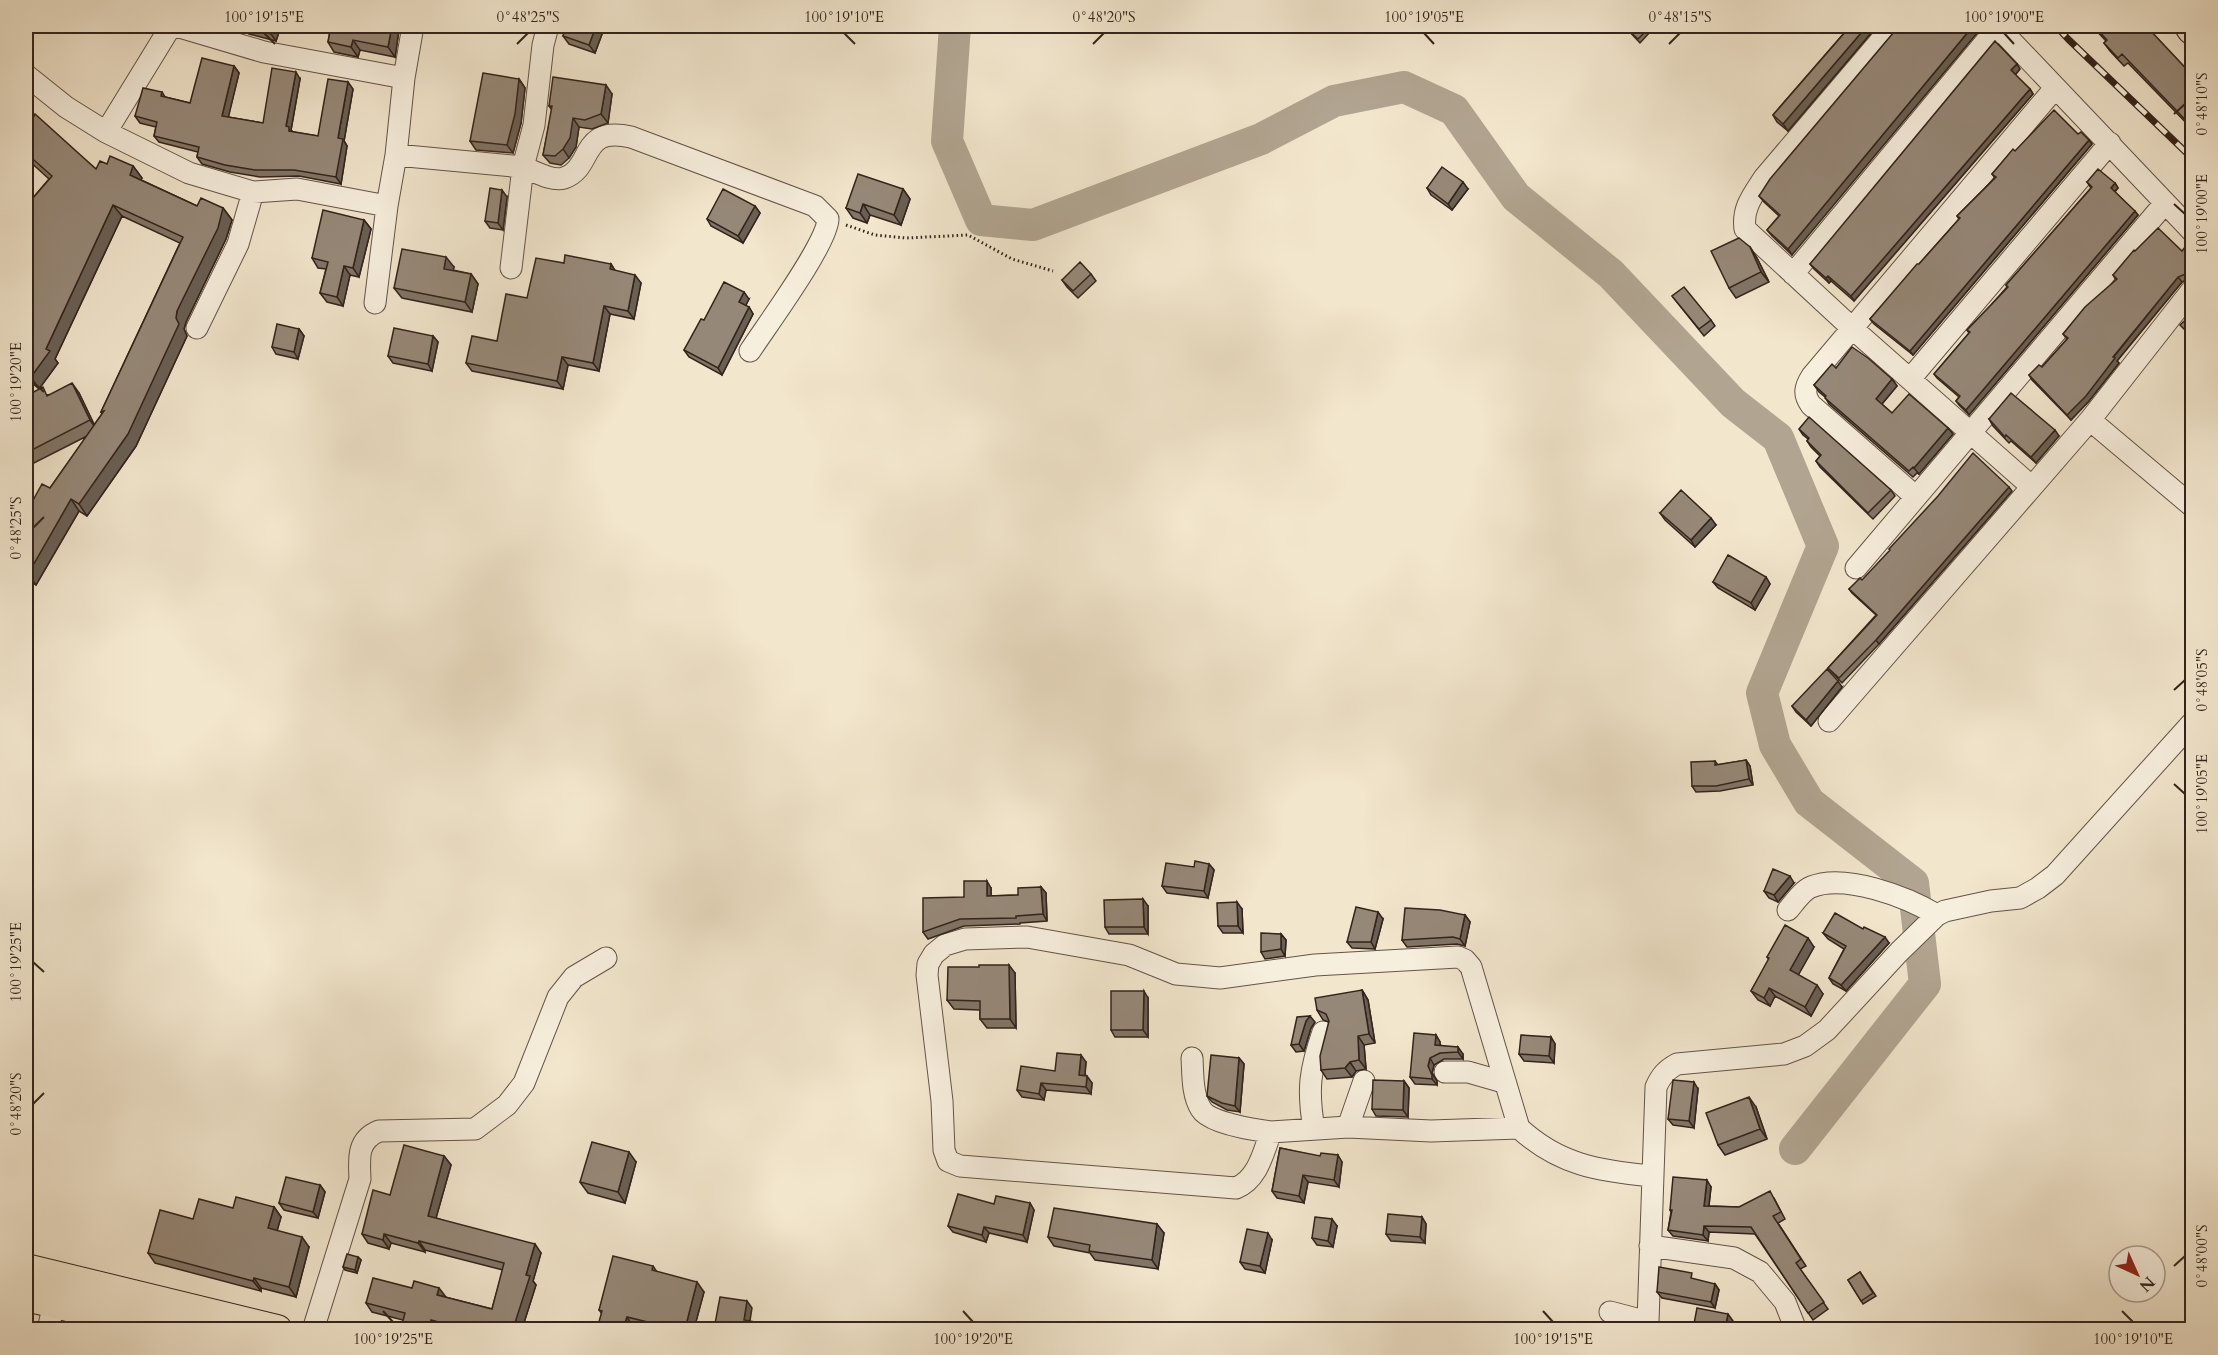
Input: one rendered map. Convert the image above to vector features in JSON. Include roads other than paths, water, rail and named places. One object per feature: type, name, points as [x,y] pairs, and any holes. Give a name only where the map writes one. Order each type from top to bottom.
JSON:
[{"type":"highway","points":[[26,1269],[277,1329]]},
{"type":"highway","points":[[26,1296],[51,1316],[167,1329]]},
{"type":"street","points":[[106,132],[171,26]]},
{"type":"street","points":[[176,26],[264,52],[404,78]]},
{"type":"street","points":[[375,303],[396,155],[404,78],[413,26]]},
{"type":"street","points":[[510,268],[523,167],[534,125],[543,45],[548,26]]},
{"type":"street","points":[[1893,26],[1764,178],[1748,202],[1743,216],[1745,228],[1792,274],[2032,487]]},
{"type":"street","points":[[1792,274],[1998,26],[2193,231]]},
{"type":"street","points":[[26,75],[66,106],[106,132],[189,173],[253,192],[297,189],[387,206]]},
{"type":"street","points":[[1916,497],[1811,405],[1805,396],[1806,386],[1812,376],[2055,88]]},
{"type":"street","points":[[396,155],[523,167],[550,177],[563,178],[575,171],[599,139],[618,134],[815,206],[828,219],[828,227],[818,247],[750,351]]},
{"type":"street","points":[[1910,379],[2110,143]]},
{"type":"street","points":[[197,328],[238,244],[253,192]]},
{"type":"street","points":[[1856,568],[2165,203]]},
{"type":"street","points":[[1829,721],[2090,420],[2193,290]]},
{"type":"street","points":[[2090,420],[2193,506]]},
{"type":"street","points":[[1610,1312],[1649,1326],[1656,1088],[1660,1077],[1667,1069],[1677,1064],[1784,1054],[1805,1046],[1827,1030],[1899,952],[1928,916],[1991,901],[2020,898],[2038,888],[2055,874],[2193,723]]},
{"type":"street","points":[[1788,910],[1810,887],[1838,883],[1883,891],[1928,916]]},
{"type":"street","points":[[1271,1132],[1251,1178],[1236,1188],[972,1168],[953,1164],[945,1156],[944,1150],[942,1101],[927,975],[928,964],[934,954],[945,945],[965,939],[1027,937],[1130,955],[1176,974],[1220,978],[1315,965],[1458,957],[1465,960],[1471,967],[1503,1082],[1519,1128],[1536,1144],[1554,1155],[1593,1168],[1652,1176]]},
{"type":"street","points":[[313,1329],[360,1179],[359,1158],[363,1143],[370,1135],[380,1131],[475,1129],[507,1105],[524,1083],[558,997],[574,977],[606,958]]},
{"type":"street","points":[[1314,1129],[1309,1101],[1311,1066],[1323,1032]]},
{"type":"street","points":[[1192,1058],[1195,1090],[1202,1112],[1230,1123],[1271,1132],[1348,1127],[1431,1131],[1519,1128]]},
{"type":"street","points":[[1445,1072],[1468,1072],[1503,1082]]},
{"type":"street","points":[[1348,1127],[1364,1081]]},
{"type":"street","points":[[1650,1246],[1734,1258],[1760,1272],[1785,1302],[1796,1329]]},
{"type":"waterway","points":[[955,26],[947,141],[981,220],[1033,225],[1261,139],[1334,101],[1404,87],[1454,110],[1516,197],[1611,274],[1733,403],[1778,438],[1823,546],[1762,693],[1775,745],[1809,802],[1913,883],[1925,984],[1795,1149]]},
{"type":"railway","points":[[2056,26],[2192,158]]}]
